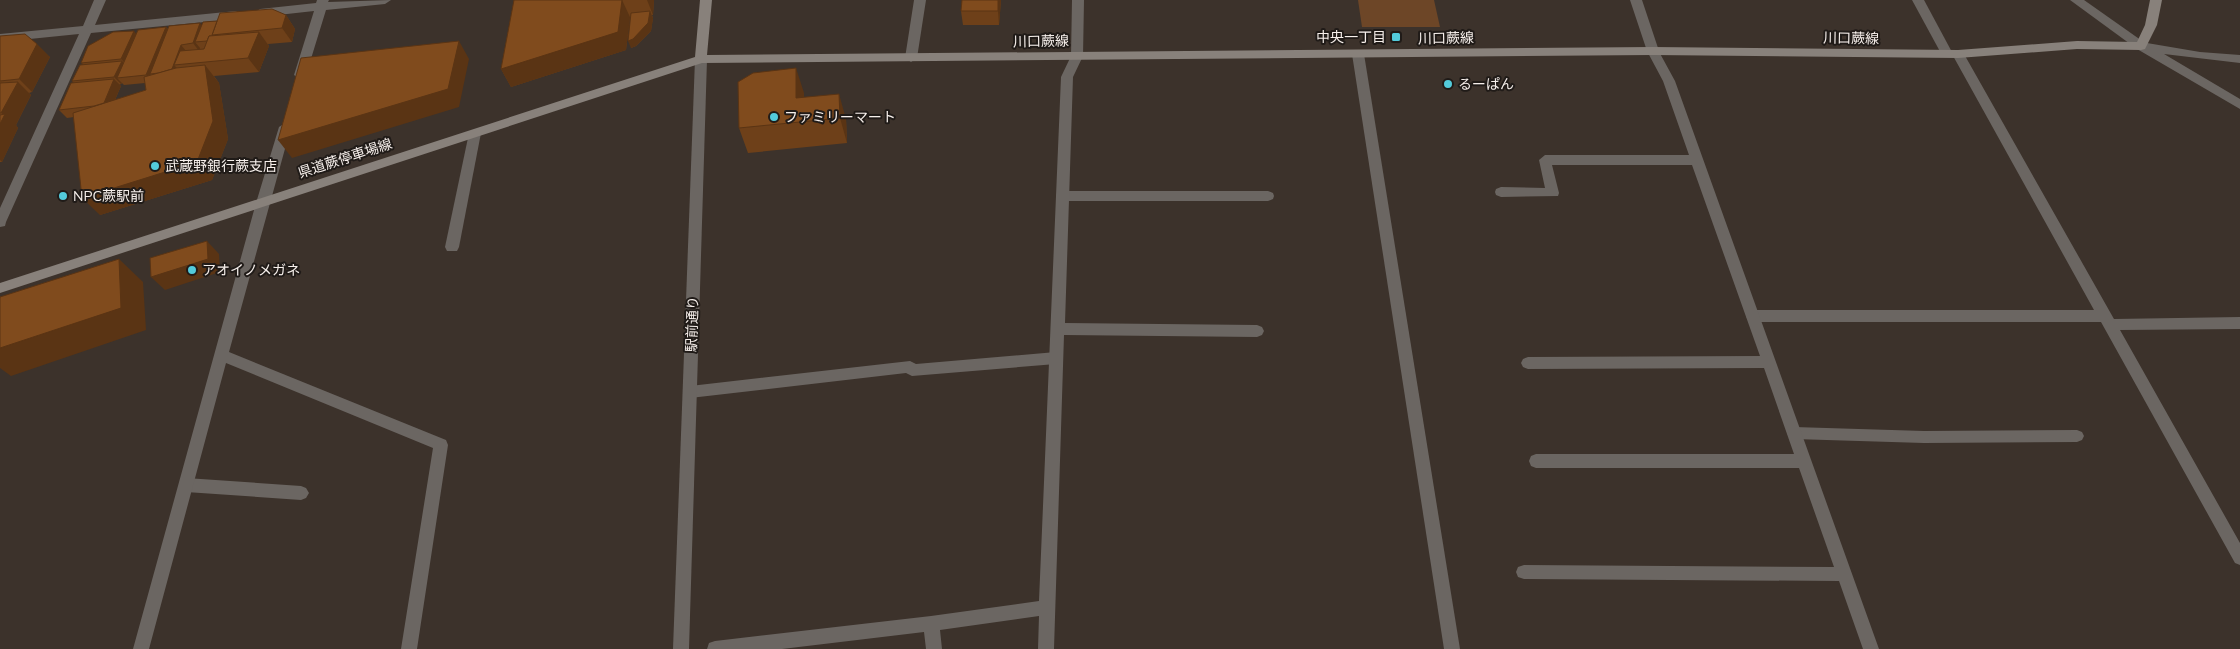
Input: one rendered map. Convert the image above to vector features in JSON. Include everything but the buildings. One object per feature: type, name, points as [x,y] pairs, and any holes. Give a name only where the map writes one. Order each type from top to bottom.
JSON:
[{"type":"main road","name":"駅前通り","points":[[701,59],[706,0]]},
{"type":"main road","points":[[2141,46],[2151,25],[2156,0]]},
{"type":"main road","name":"川口蕨線","points":[[701,59],[1653,51],[1953,54],[2077,45],[2141,46]]},
{"type":"main road","name":"県道蕨停車場線","points":[[0,288],[701,59]]},
{"type":"street","points":[[0,222],[100,0]]},
{"type":"street","points":[[0,38],[322,4],[385,0]]},
{"type":"street","points":[[911,58],[920,0]]},
{"type":"street","points":[[1046,649],[1067,77],[1077,56],[1078,0]]},
{"type":"street","points":[[1636,0],[1653,51],[1669,81],[1698,160],[1871,649]]},
{"type":"street","points":[[1918,0],[1953,54],[2108,321],[2240,558]]},
{"type":"street","points":[[2076,0],[2141,46],[2240,105]]},
{"type":"street","points":[[296,91],[322,4]]},
{"type":"street","points":[[2141,46],[2200,56],[2240,59]]},
{"type":"street","points":[[1358,54],[1452,649]]},
{"type":"street","name":"駅前通り","points":[[682,649],[701,59]]},
{"type":"street","points":[[141,649],[262,203],[288,118]]},
{"type":"street","points":[[452,247],[475,133]]},
{"type":"street","points":[[1501,192],[1553,193],[1545,160],[1698,160]]},
{"type":"street","points":[[1062,196],[1268,196]]},
{"type":"street","points":[[1753,316],[2240,323]]},
{"type":"street","points":[[1057,328],[1257,331]]},
{"type":"street","points":[[221,355],[441,445],[409,649]]},
{"type":"street","points":[[690,392],[910,367],[912,370],[1056,358]]},
{"type":"street","points":[[1528,363],[1769,362]]},
{"type":"street","points":[[1794,433],[1924,437],[2077,436]]},
{"type":"street","points":[[1536,461],[1804,461]]},
{"type":"street","points":[[186,485],[301,493]]},
{"type":"street","points":[[1524,572],[1844,574]]},
{"type":"street","points":[[715,649],[931,624],[1047,607]]},
{"type":"street","points":[[931,624],[934,649]]},
{"type":"shaded area","points":[[1358,0],[1434,0],[1440,27],[1362,27]]},
{"type":"place","name":"中央一丁目","points":[[1396,37]]},
{"type":"place","name":"るーぱん","points":[[1448,84]]},
{"type":"place","name":"ファミリーマート","points":[[774,117]]},
{"type":"place","name":"武蔵野銀行蕨支店","points":[[155,166]]},
{"type":"place","name":"NPC蕨駅前","points":[[63,196]]},
{"type":"place","name":"アオイノメガネ","points":[[192,270]]}]
